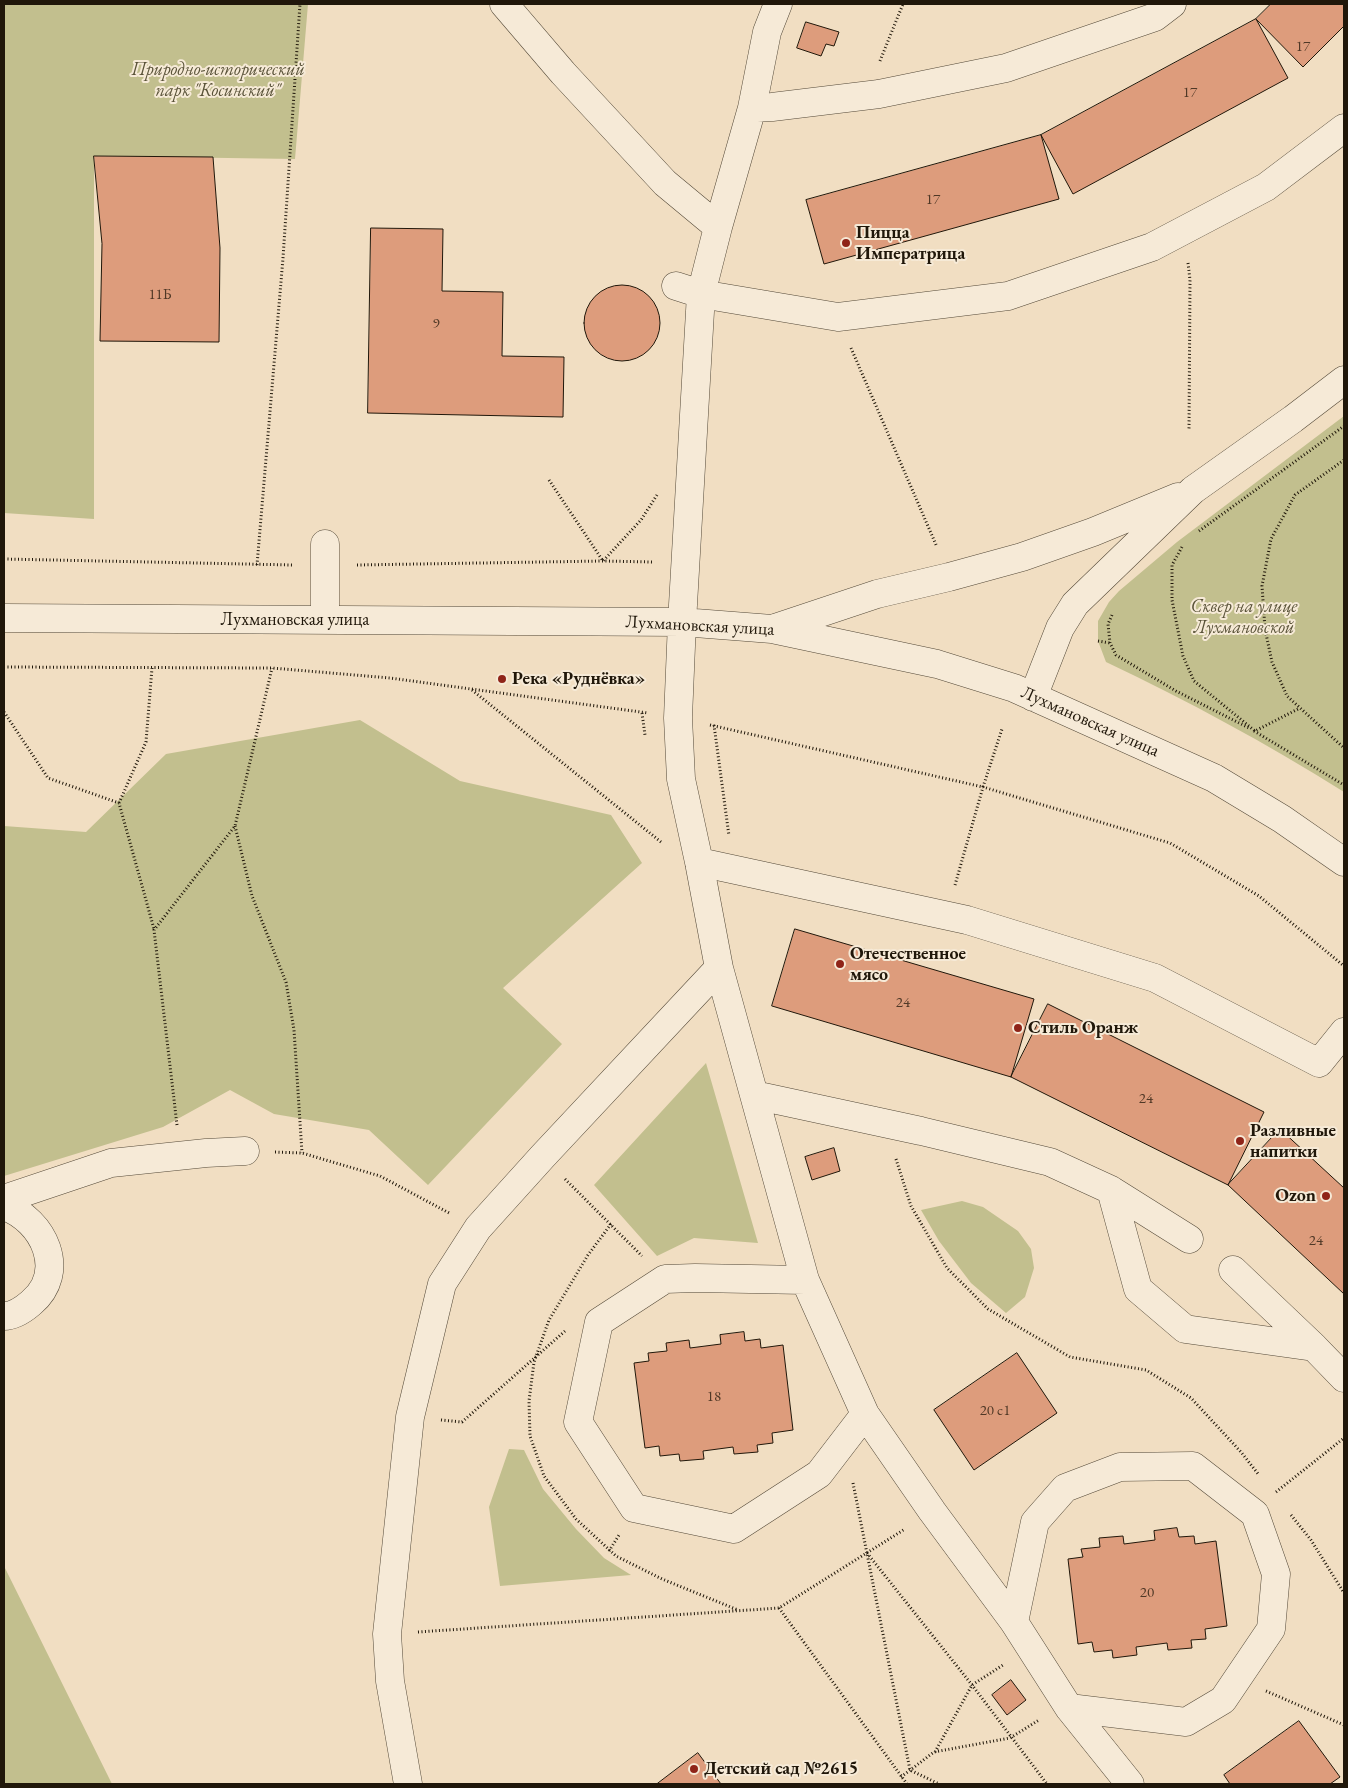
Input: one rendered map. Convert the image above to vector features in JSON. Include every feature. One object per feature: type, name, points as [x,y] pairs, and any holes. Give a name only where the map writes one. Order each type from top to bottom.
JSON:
[{"type":"street","points":[[504,4],[563,73],[665,183],[718,227]]},
{"type":"street","points":[[778,4],[767,32],[752,108],[718,227],[689,290],[682,622],[678,718],[681,779],[719,968],[805,1280],[864,1414],[932,1511],[1014,1622],[1068,1705],[1130,1784]]},
{"type":"street","points":[[752,108],[772,108],[879,94],[1006,68],[1155,17],[1172,4]]},
{"type":"street","points":[[689,290],[838,317],[1008,296],[1152,247],[1266,187],[1344,128]]},
{"type":"street","points":[[1033,697],[1060,628],[1075,604],[1193,490],[1294,419],[1344,380]]},
{"type":"street","points":[[772,629],[877,594],[1022,557],[1093,532],[1193,490]]},
{"type":"street","points":[[325,544],[325,620]]},
{"type":"street","name":"Лухмановская улица","points":[[4,618],[682,622],[772,629],[937,664],[1014,688],[1214,778],[1282,819],[1344,862]]},
{"type":"street","points":[[699,862],[947,916],[1155,978],[1318,1064],[1344,1032]]},
{"type":"street","points":[[408,1784],[390,1681],[387,1634],[410,1417],[442,1284],[478,1228],[542,1156],[719,968]]},
{"type":"street","points":[[754,1095],[1050,1162],[1111,1190],[1189,1239]]},
{"type":"street","points":[[4,1199],[111,1163],[245,1151]]},
{"type":"street","points":[[1111,1190],[1138,1289],[1185,1328],[1314,1347]]},
{"type":"street","points":[[4,1206],[16,1210],[28,1219],[37,1230],[46,1246],[50,1264],[46,1282],[38,1297],[24,1309],[4,1316]]},
{"type":"street","points":[[1233,1270],[1344,1378]]},
{"type":"street","points":[[805,1280],[665,1279],[599,1322],[578,1422],[634,1508],[734,1529],[819,1474],[864,1414]]},
{"type":"street","points":[[1014,1622],[1035,1522],[1065,1488],[1120,1466],[1193,1466],[1255,1514],[1276,1574],[1271,1629],[1223,1700],[1186,1722],[1068,1705]]},
{"type":"path","points":[[257,565],[300,4]]},
{"type":"path","points":[[879,94],[880,59],[903,4]]},
{"type":"path","points":[[1184,230],[1190,280],[1189,430]]},
{"type":"path","points":[[838,317],[936,547]]},
{"type":"path","points":[[1196,534],[1344,426]]},
{"type":"path","points":[[1344,460],[1295,495],[1271,539],[1262,586],[1265,629],[1272,662],[1287,696],[1344,748]]},
{"type":"path","points":[[549,480],[602,561],[641,520],[661,488]]},
{"type":"path","points":[[1183,545],[1172,565],[1172,600],[1183,656],[1194,680],[1255,731]]},
{"type":"path","points":[[1098,640],[1110,643],[1116,655],[1176,690],[1255,731],[1344,786]]},
{"type":"path","points":[[4,667],[272,668],[390,678],[678,718],[714,726],[983,787],[1170,843],[1259,896],[1344,966]]},
{"type":"path","points":[[152,668],[146,742],[119,803],[154,930],[180,1156]]},
{"type":"path","points":[[154,930],[235,826],[272,668]]},
{"type":"path","points":[[472,690],[661,842]]},
{"type":"path","points":[[1255,731],[1300,708]]},
{"type":"path","points":[[4,712],[48,778],[119,803]]},
{"type":"path","points":[[714,726],[733,869]]},
{"type":"path","points":[[947,916],[983,787],[1002,729]]},
{"type":"path","points":[[235,826],[252,896],[286,982],[294,1030],[302,1153]]},
{"type":"path","points":[[884,1123],[911,1206],[947,1268],[988,1309],[1070,1357],[1146,1370],[1191,1398],[1241,1452],[1274,1494]]},
{"type":"path","points":[[245,1151],[302,1153],[380,1176],[478,1228]]},
{"type":"path","points":[[542,1156],[665,1279]]},
{"type":"path","points":[[410,1417],[462,1422],[571,1325]]},
{"type":"path","points":[[1255,1514],[1274,1494],[1344,1438]]},
{"type":"path","points":[[844,1441],[910,1770]]},
{"type":"path","points":[[1286,1509],[1311,1540],[1344,1593]]},
{"type":"path","points":[[387,1634],[779,1608],[932,1511]]},
{"type":"path","points":[[867,1553],[972,1685],[1010,1738],[1047,1784]]},
{"type":"path","points":[[779,1608],[907,1784]]},
{"type":"path","points":[[901,1777],[934,1752],[972,1685],[1031,1648]]},
{"type":"path","points":[[1237,1679],[1344,1724]]},
{"type":"path","points":[[934,1752],[1010,1738],[1068,1705]]},
{"type":"path","points":[[910,1770],[939,1784]]},
{"type":"green space","name":"Природно-исторический парк \"Косинский\"","points":[[4,4],[308,4],[295,159],[94,156],[94,519],[4,513]]},
{"type":"green space","name":"Сквер на улице Лухмановской","points":[[1344,416],[1344,792],[1227,724],[1106,662],[1098,641],[1098,621],[1109,602],[1119,591],[1177,542]]},
{"type":"green space","points":[[360,720],[460,781],[611,815],[642,863],[503,988],[562,1044],[428,1185],[369,1130],[274,1114],[230,1090],[163,1127],[4,1176],[4,826],[86,832],[166,754]]},
{"type":"green space","points":[[706,1063],[758,1243],[694,1238],[657,1256],[594,1185]]},
{"type":"green space","points":[[962,1201],[983,1207],[1018,1231],[1031,1249],[1034,1268],[1025,1297],[1006,1313],[971,1283],[939,1241],[921,1210]]},
{"type":"green space","points":[[509,1449],[524,1450],[543,1489],[576,1529],[604,1558],[631,1575],[500,1586],[489,1507]]},
{"type":"green space","points":[[4,1566],[112,1784],[4,1784]]},
{"type":"building","points":[[1271,4],[1344,4],[1344,26],[1303,67],[1256,19]]},
{"type":"building","points":[[1256,19],[1288,78],[1073,194],[1041,135]]},
{"type":"building","points":[[806,22],[839,32],[834,46],[826,44],[821,56],[797,48]]},
{"type":"building","points":[[1041,135],[1059,199],[824,264],[806,200]]},
{"type":"building","points":[[94,156],[213,157],[220,248],[219,342],[100,341],[102,244]]},
{"type":"building","points":[[371,228],[443,229],[442,291],[503,292],[502,356],[564,357],[563,417],[368,413]]},
{"type":"building","points":[[622,285],[636,288],[649,296],[657,309],[660,323],[657,337],[649,350],[636,358],[622,361],[608,358],[595,350],[587,337],[584,323],[587,309],[595,296],[608,288]]},
{"type":"building","points":[[795,929],[1034,999],[1011,1077],[772,1006]]},
{"type":"building","points":[[1048,1004],[1264,1112],[1228,1185],[1011,1077]]},
{"type":"building","points":[[1280,1129],[1344,1188],[1344,1294],[1228,1185]]},
{"type":"building","points":[[834,1148],[840,1171],[812,1180],[805,1157]]},
{"type":"building","points":[[744,1332],[745,1341],[760,1339],[761,1348],[783,1345],[793,1430],[772,1433],[773,1443],[757,1445],[758,1452],[734,1454],[733,1447],[703,1451],[704,1459],[680,1461],[679,1454],[660,1456],[659,1446],[645,1448],[634,1363],[649,1361],[648,1353],[667,1351],[666,1343],[689,1340],[690,1348],[721,1344],[720,1335]]},
{"type":"building","points":[[1017,1353],[1057,1413],[974,1470],[934,1410]]},
{"type":"building","points":[[1177,1528],[1179,1537],[1194,1536],[1195,1544],[1216,1541],[1227,1626],[1205,1629],[1206,1639],[1191,1640],[1192,1648],[1168,1650],[1167,1643],[1136,1647],[1137,1655],[1113,1658],[1112,1650],[1094,1652],[1092,1642],[1078,1644],[1068,1559],[1083,1557],[1081,1549],[1100,1547],[1099,1538],[1123,1536],[1124,1544],[1155,1540],[1154,1531]]},
{"type":"building","points":[[1011,1680],[1026,1700],[1007,1715],[992,1695]]},
{"type":"building","points":[[1299,1721],[1340,1777],[1330,1784],[1230,1784],[1224,1775]]},
{"type":"building","name":"Детский сад №2615","points":[[698,1753],[721,1784],[657,1784]]},
{"type":"place","name":"Пицца Императрица","points":[[846,243]]},
{"type":"place","name":"Река «Руднёвка»","points":[[502,679]]},
{"type":"place","name":"Отечественное мясо","points":[[840,964]]},
{"type":"place","name":"Стиль Оранж","points":[[1018,1028]]},
{"type":"place","name":"Разливные напитки","points":[[1240,1141]]},
{"type":"place","name":"Ozon","points":[[1326,1196]]},
{"type":"place","name":"Детский сад №2615","points":[[694,1769]]}]
